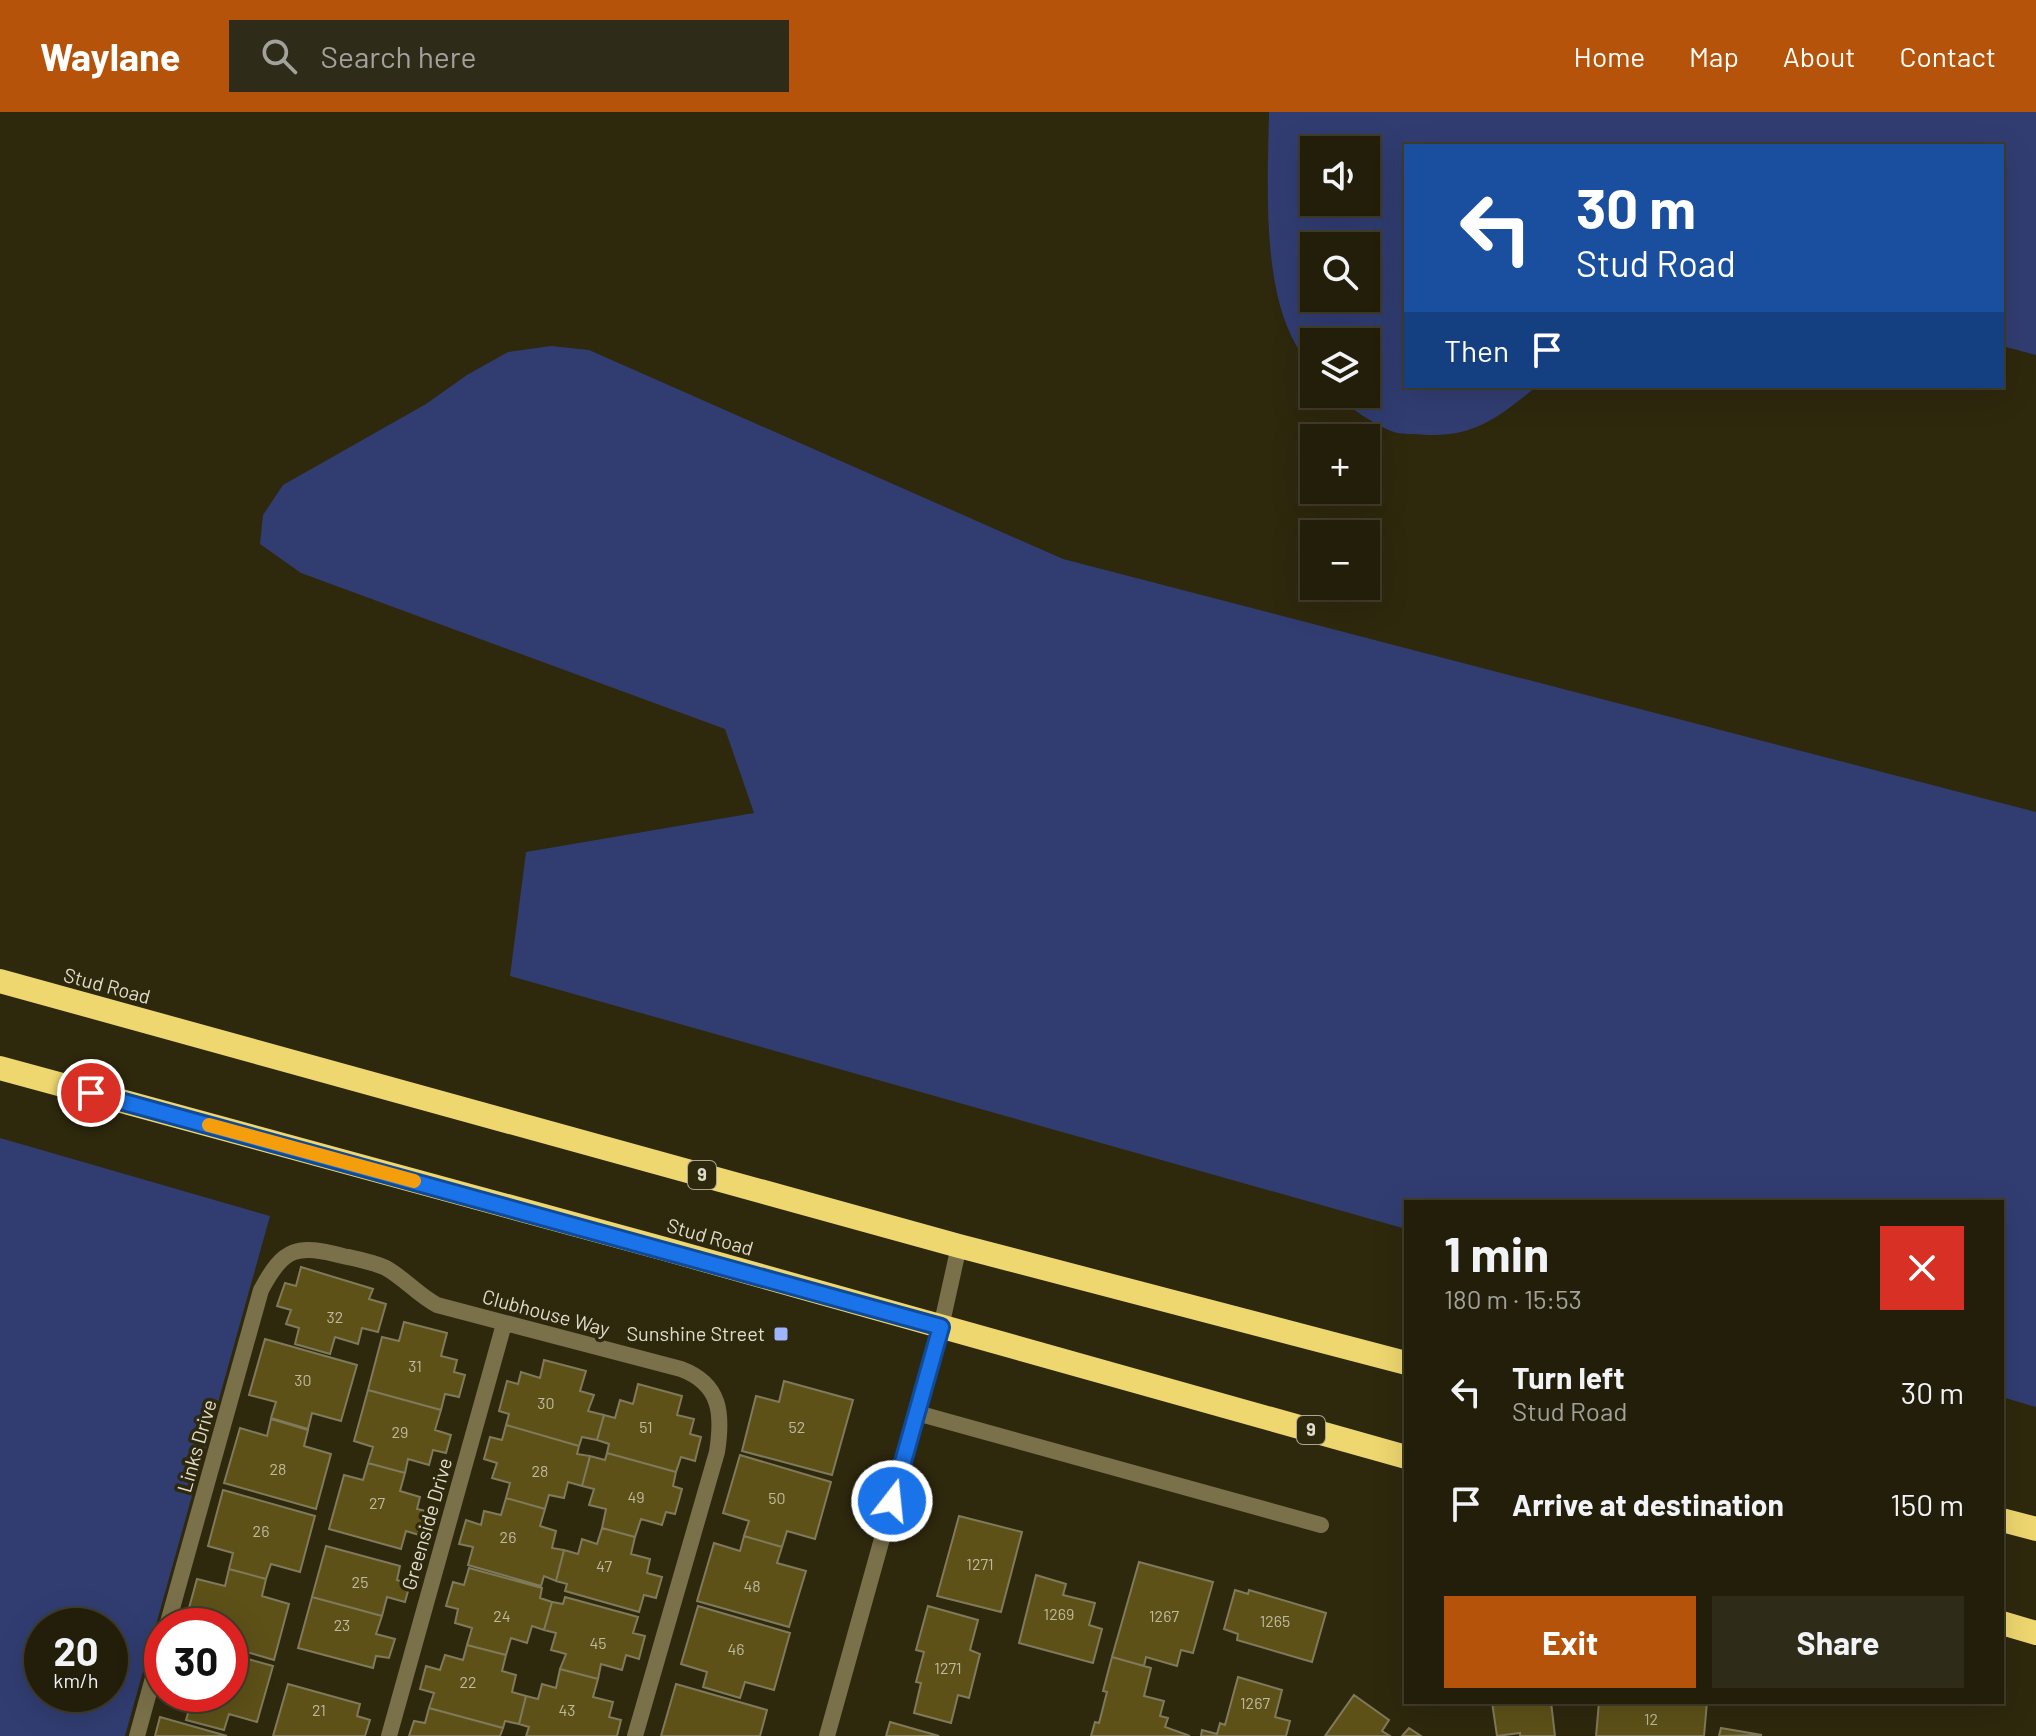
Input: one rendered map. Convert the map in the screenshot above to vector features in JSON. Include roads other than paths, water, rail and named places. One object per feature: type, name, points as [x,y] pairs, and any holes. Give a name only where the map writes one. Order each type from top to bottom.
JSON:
[{"type":"highway","name":"Stud Road","points":[[0,981],[959,1246],[1404,1362]]},
{"type":"highway","name":"Stud Road","points":[[0,1068],[1404,1456]]},
{"type":"highway","points":[[2004,1521],[2036,1529]]},
{"type":"highway","points":[[2004,1624],[2036,1633]]},
{"type":"street","points":[[827,1736],[941,1327],[959,1246]]},
{"type":"street","name":"Clubhouse Way","points":[[268,1277],[276,1263],[288,1254],[311,1249],[326,1252],[387,1269],[423,1298],[437,1305],[694,1373],[705,1382],[717,1402],[720,1429],[717,1452],[635,1736]]},
{"type":"street","name":"Links Drive","points":[[172,1608],[261,1290],[268,1277]]},
{"type":"street","name":"Greenside Drive","points":[[389,1736],[504,1324]]},
{"type":"street","points":[[917,1413],[1321,1525]]},
{"type":"street","points":[[137,1736],[144,1711]]},
{"type":"place","name":"Sunshine Street","points":[[781,1334]]}]
